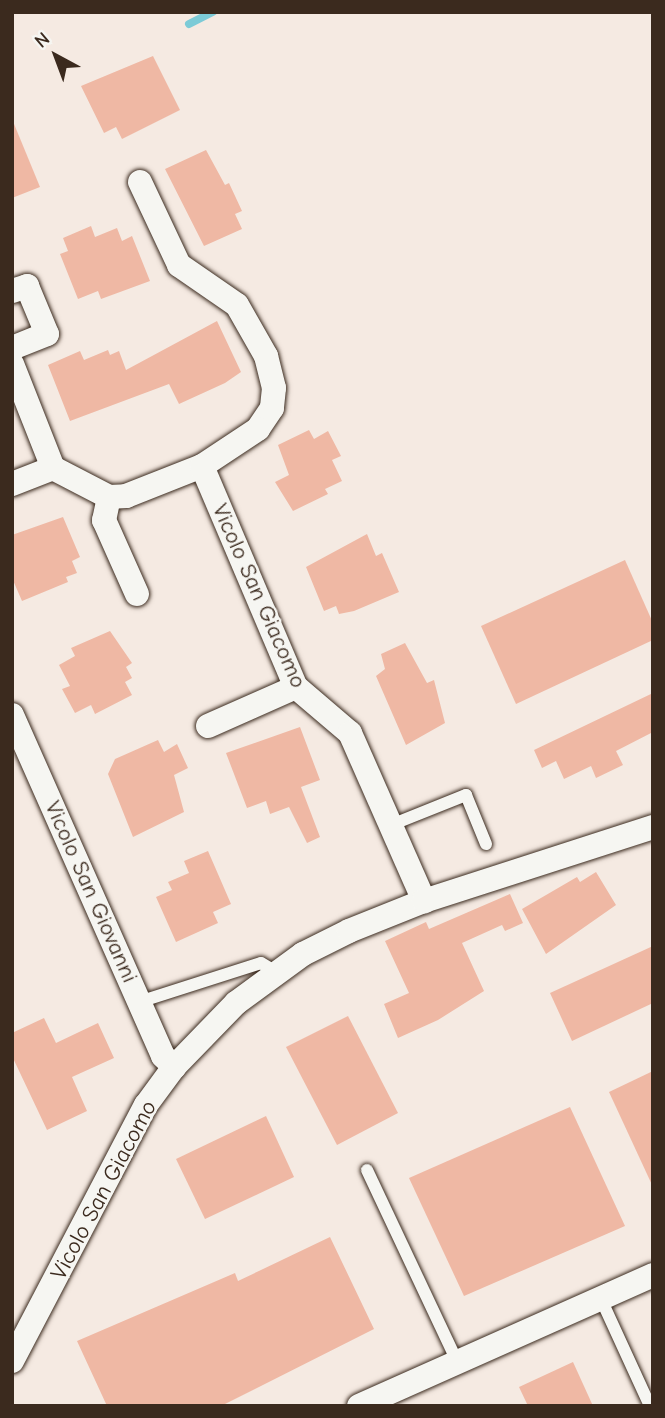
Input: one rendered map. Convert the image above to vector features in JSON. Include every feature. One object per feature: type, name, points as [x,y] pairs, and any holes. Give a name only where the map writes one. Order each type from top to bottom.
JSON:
[{"type":"street","points":[[12,364],[53,468],[109,497],[126,496],[202,466],[258,429],[272,408],[274,388],[266,356],[237,305],[179,265],[140,182]]},
{"type":"street","points":[[12,291],[27,286],[47,334],[12,348]]},
{"type":"street","name":"Vicolo San Giacomo","points":[[202,466],[296,687],[351,733],[424,901]]},
{"type":"street","points":[[12,484],[53,468]]},
{"type":"street","points":[[109,497],[104,520],[137,594]]},
{"type":"street","points":[[208,726],[296,687]]},
{"type":"street","name":"Vicolo San Giovanni","points":[[12,715],[163,1056],[174,1067]]},
{"type":"street","name":"Vicolo San Giacomo","points":[[12,1361],[124,1142],[174,1067],[211,1026],[276,972],[349,931],[424,901],[653,827]]},
{"type":"street","points":[[359,1406],[653,1275]]},
{"type":"lane","points":[[391,825],[467,794],[486,844]]},
{"type":"lane","points":[[139,1002],[261,962],[276,972]]},
{"type":"lane","points":[[368,1170],[458,1363]]},
{"type":"lane","points":[[601,1299],[650,1406]]},
{"type":"building","points":[[153,56],[180,110],[122,139],[116,127],[104,133],[81,86]]},
{"type":"building","points":[[12,119],[40,187],[12,198]]},
{"type":"building","points":[[206,150],[225,185],[229,183],[242,211],[235,214],[242,229],[204,246],[165,169]]},
{"type":"building","points":[[91,226],[95,237],[117,228],[122,241],[132,236],[150,281],[101,299],[98,291],[78,299],[60,254],[68,251],[63,238]]},
{"type":"building","points":[[217,321],[241,372],[225,383],[179,404],[169,384],[70,421],[48,365],[80,351],[84,360],[108,350],[110,355],[119,351],[126,370]]},
{"type":"building","points":[[309,430],[314,439],[328,431],[341,456],[332,460],[342,481],[325,489],[328,494],[293,511],[275,482],[289,475],[278,445]]},
{"type":"building","points":[[63,517],[80,557],[72,561],[77,573],[66,577],[68,582],[22,601],[12,578],[12,535]]},
{"type":"building","points":[[367,534],[376,556],[382,553],[399,592],[354,611],[339,614],[336,606],[324,611],[306,567]]},
{"type":"building","points":[[625,560],[653,623],[653,640],[516,704],[481,626]]},
{"type":"building","points":[[110,631],[132,663],[126,667],[132,678],[125,682],[132,695],[95,714],[91,705],[75,713],[62,689],[70,686],[59,665],[75,656],[71,648]]},
{"type":"building","points":[[405,643],[427,683],[434,680],[445,723],[406,745],[376,676],[385,669],[381,654]]},
{"type":"building","points":[[653,693],[653,732],[616,751],[623,765],[596,778],[591,766],[564,779],[556,761],[542,768],[534,750]]},
{"type":"building","points":[[300,727],[320,780],[301,787],[320,837],[307,843],[289,807],[270,814],[266,801],[247,808],[226,753]]},
{"type":"building","points":[[158,740],[164,752],[177,744],[188,768],[174,775],[184,812],[133,837],[108,774],[115,759]]},
{"type":"building","points":[[208,851],[231,904],[213,912],[218,923],[176,942],[156,897],[172,890],[168,882],[189,873],[184,861]]},
{"type":"building","points":[[596,872],[616,905],[546,954],[522,909],[577,877],[580,882]]},
{"type":"building","points":[[510,894],[523,923],[505,931],[502,925],[462,943],[484,991],[438,1020],[398,1038],[384,1004],[409,993],[385,941],[426,922],[429,929]]},
{"type":"building","points":[[653,946],[653,1003],[572,1041],[550,993]]},
{"type":"building","points":[[348,1016],[398,1113],[337,1145],[286,1047]]},
{"type":"building","points":[[44,1018],[56,1043],[98,1023],[114,1058],[72,1077],[87,1111],[47,1130],[12,1056],[12,1033]]},
{"type":"building","points":[[653,1071],[653,1187],[609,1092]]},
{"type":"building","points":[[570,1107],[625,1226],[464,1296],[409,1178]]},
{"type":"building","points":[[266,1116],[294,1177],[205,1219],[176,1159]]},
{"type":"building","points":[[330,1237],[374,1329],[221,1406],[107,1406],[77,1341],[235,1273],[238,1281]]},
{"type":"building","points":[[573,1362],[593,1406],[528,1406],[519,1387]]},
{"type":"waterway","points":[[189,24],[213,12]]}]
